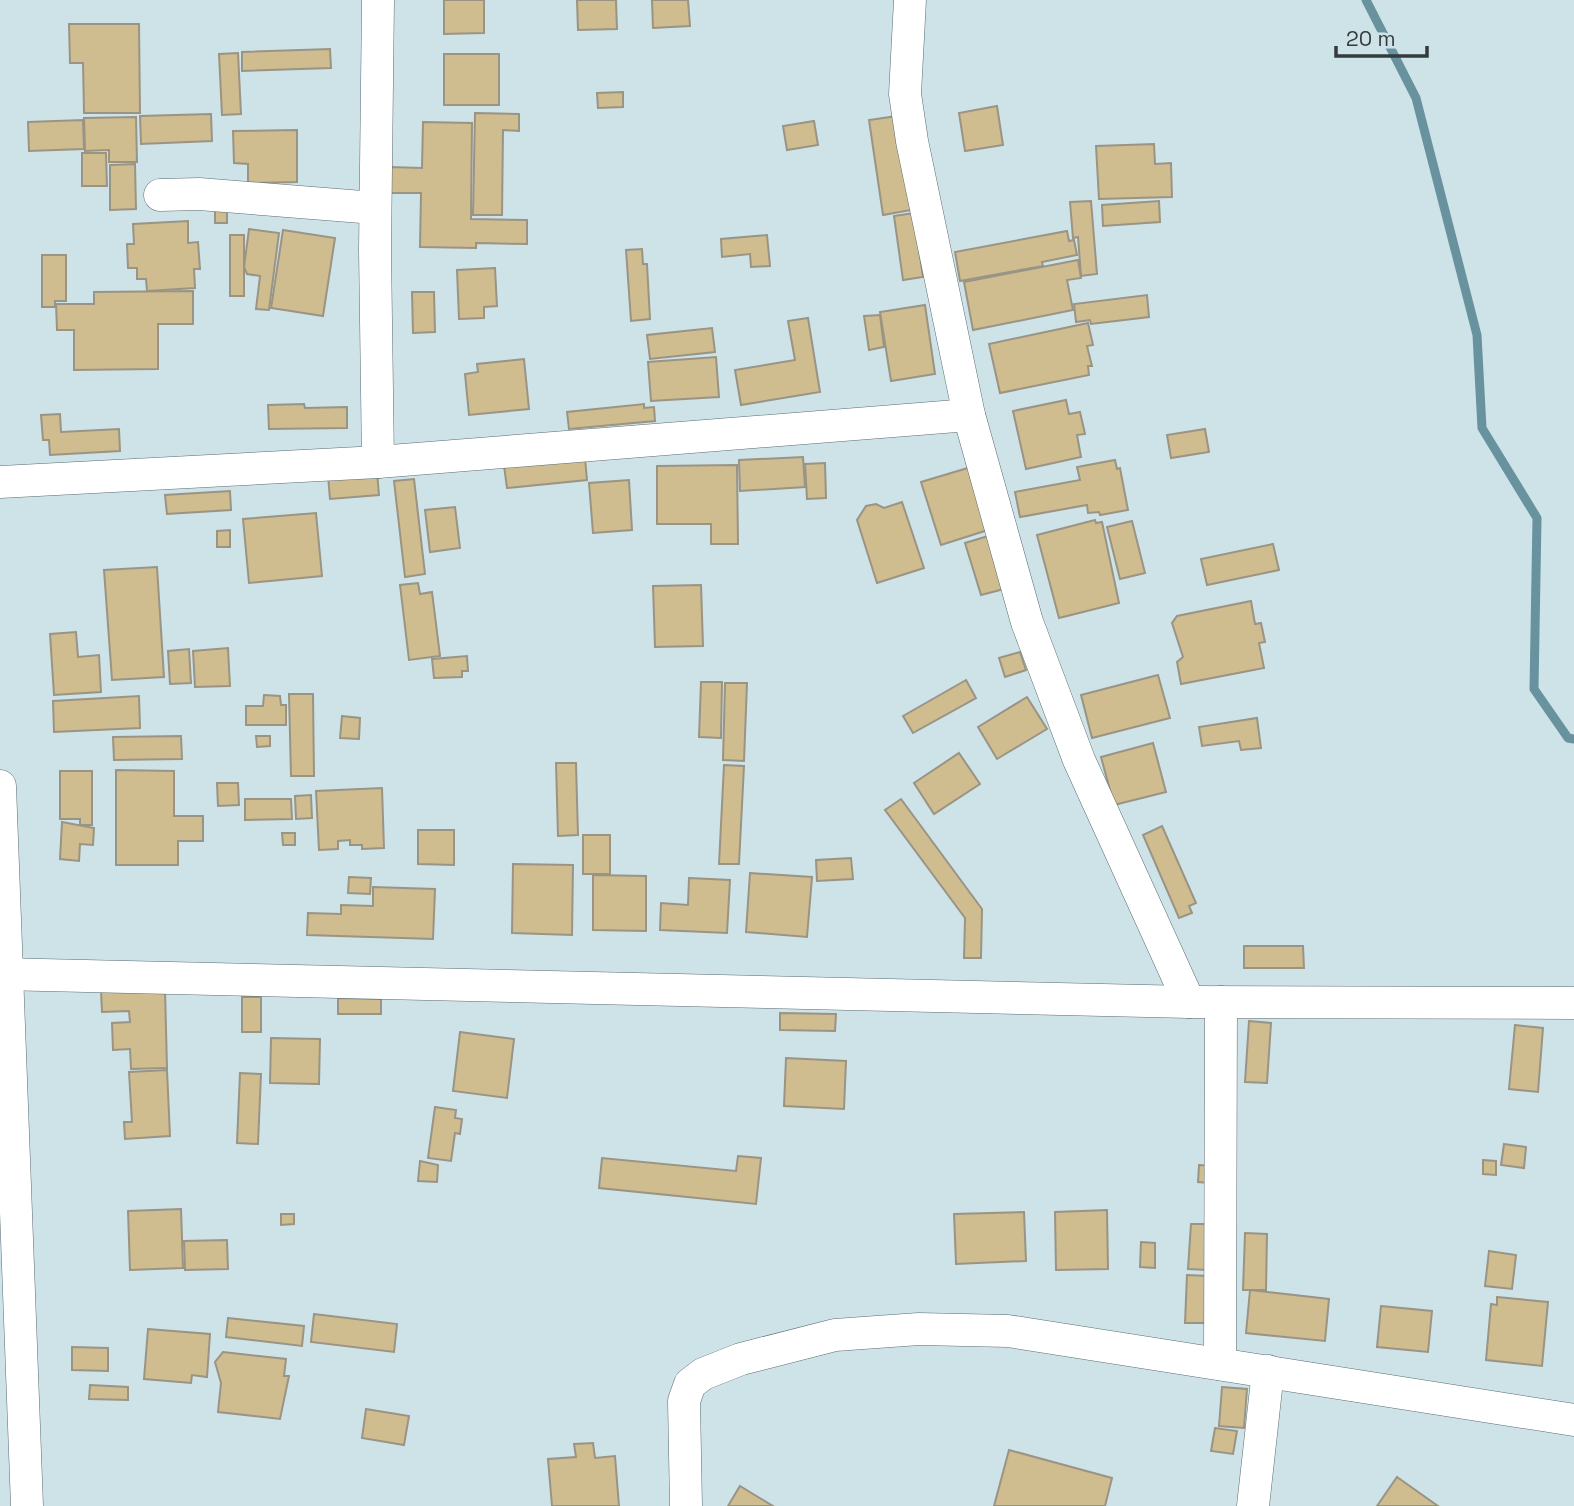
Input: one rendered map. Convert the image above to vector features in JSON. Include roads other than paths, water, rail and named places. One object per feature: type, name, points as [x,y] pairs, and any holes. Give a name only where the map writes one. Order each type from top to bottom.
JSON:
[{"type":"street","points":[[378,0],[375,208],[378,462]]},
{"type":"street","points":[[910,0],[905,94],[912,141],[968,415],[1027,622],[1050,685],[1079,760],[1189,1002]]},
{"type":"street","points":[[160,195],[199,194],[375,208]]},
{"type":"street","points":[[0,482],[378,462],[968,415]]},
{"type":"street","points":[[0,786],[8,1238],[27,1506]]},
{"type":"street","points":[[2,973],[1189,1002],[1574,1003]]},
{"type":"street","points":[[1220,1364],[1221,1002]]},
{"type":"street","points":[[686,1506],[684,1401],[690,1384],[703,1374],[741,1359],[835,1335],[919,1329],[1008,1331],[1574,1420]]},
{"type":"street","points":[[1253,1506],[1268,1371]]},
{"type":"waterway","points":[[1366,0],[1416,98],[1477,335],[1482,428],[1537,518],[1534,689],[1568,738],[1574,739]]}]
